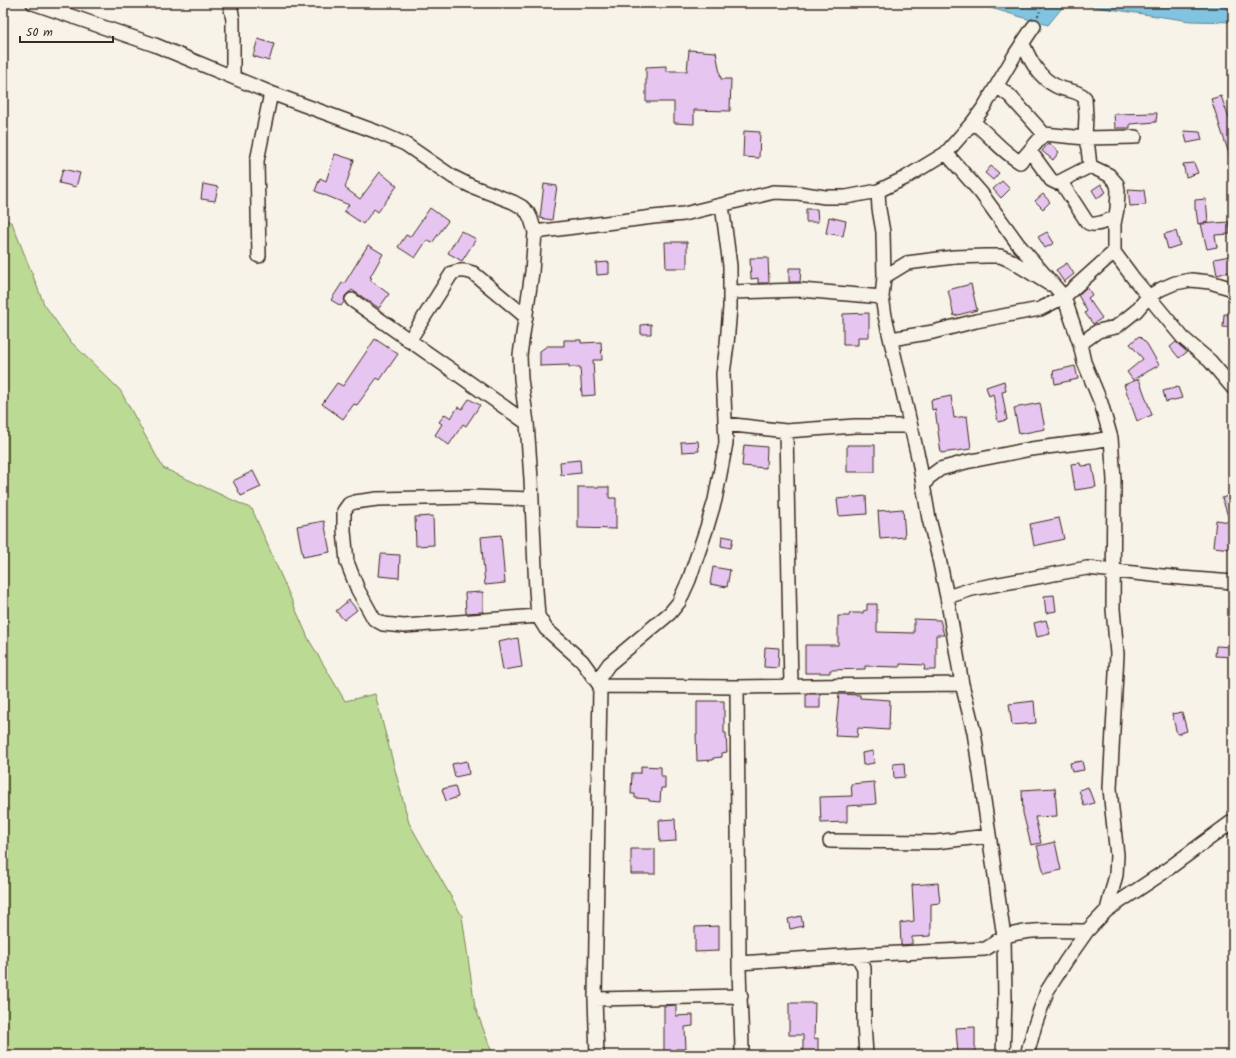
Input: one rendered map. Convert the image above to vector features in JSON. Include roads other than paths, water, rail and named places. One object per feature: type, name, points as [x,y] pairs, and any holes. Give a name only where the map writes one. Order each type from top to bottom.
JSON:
[{"type":"street","points":[[33,3],[155,45],[271,92],[355,123],[404,144],[453,177],[522,207],[531,219],[535,232],[532,272],[520,361],[527,423],[538,616],[546,629],[582,661],[598,683]]},
{"type":"street","points":[[230,3],[233,20],[233,76]]},
{"type":"street","points":[[535,232],[684,214],[774,192],[798,193],[825,197],[846,197],[878,191],[905,178],[946,153],[974,122],[1034,26]]},
{"type":"street","points":[[1023,44],[1032,64],[1038,72],[1056,86],[1080,94],[1085,98],[1085,138],[1090,166]]},
{"type":"street","points":[[997,86],[1010,96],[1044,134],[1085,138],[1135,137]]},
{"type":"street","points":[[259,256],[257,161],[271,92]]},
{"type":"street","points":[[974,122],[1004,151],[1020,162],[1044,134]]},
{"type":"street","points":[[1030,151],[1051,180],[1057,183],[1090,166]]},
{"type":"street","points":[[946,153],[981,193],[1018,244],[1064,296],[1080,344],[1084,362],[1101,403],[1111,438],[1114,480],[1113,609],[1117,654],[1110,788],[1118,855],[1116,874],[1107,910]]},
{"type":"street","points":[[1090,166],[1109,174],[1117,184],[1118,191],[1114,224],[1114,252],[1134,279],[1183,338],[1210,361],[1233,388]]},
{"type":"street","points":[[1061,182],[1087,222],[1090,224],[1095,224],[1115,218]]},
{"type":"street","points":[[878,191],[883,232],[884,277],[882,297],[919,461],[923,488],[947,597],[962,684],[974,732],[1004,937],[1005,999],[1003,1055]]},
{"type":"street","points":[[597,1055],[595,999],[598,683],[609,664],[670,613],[679,602],[689,580],[715,500],[726,443],[723,374],[727,344],[730,292],[730,266],[722,205]]},
{"type":"street","points":[[891,339],[932,332],[976,321],[1040,309],[1064,296],[1114,252]]},
{"type":"street","points":[[884,277],[907,263],[954,257],[1000,256],[1022,267],[1046,283],[1054,285]]},
{"type":"street","points":[[409,341],[452,273],[459,270],[466,270],[473,273],[526,317]]},
{"type":"street","points":[[1080,344],[1098,331],[1116,327],[1125,321],[1148,296],[1175,283],[1191,280],[1210,282],[1233,290]]},
{"type":"street","points":[[730,292],[801,290],[882,297]]},
{"type":"street","points":[[352,300],[527,423]]},
{"type":"street","points":[[725,424],[786,431],[855,426],[910,426]]},
{"type":"street","points":[[786,431],[791,686]]},
{"type":"street","points":[[923,488],[928,478],[940,469],[1031,449],[1111,438]]},
{"type":"street","points":[[532,499],[473,497],[377,499],[355,502],[349,504],[344,511],[344,531],[347,562],[358,590],[374,619],[382,624],[404,626],[538,616]]},
{"type":"street","points":[[947,597],[972,589],[1088,568],[1233,582]]},
{"type":"street","points":[[598,683],[736,687],[962,684]]},
{"type":"street","points":[[736,687],[739,825],[739,963],[742,1055]]},
{"type":"street","points":[[1027,1055],[1035,1025],[1047,991],[1087,931],[1107,910],[1161,874],[1233,821]]},
{"type":"street","points":[[830,841],[935,842],[989,836]]},
{"type":"street","points":[[739,963],[857,955],[985,949],[992,946],[1004,937],[1035,931],[1087,931]]},
{"type":"street","points":[[857,955],[864,968],[864,1023],[866,1055]]},
{"type":"street","points":[[595,999],[741,996]]},
{"type":"water","points":[[983,3],[1066,3],[1048,25],[991,8]]},
{"type":"water","points":[[1069,3],[1233,3],[1233,22],[1190,21]]}]
